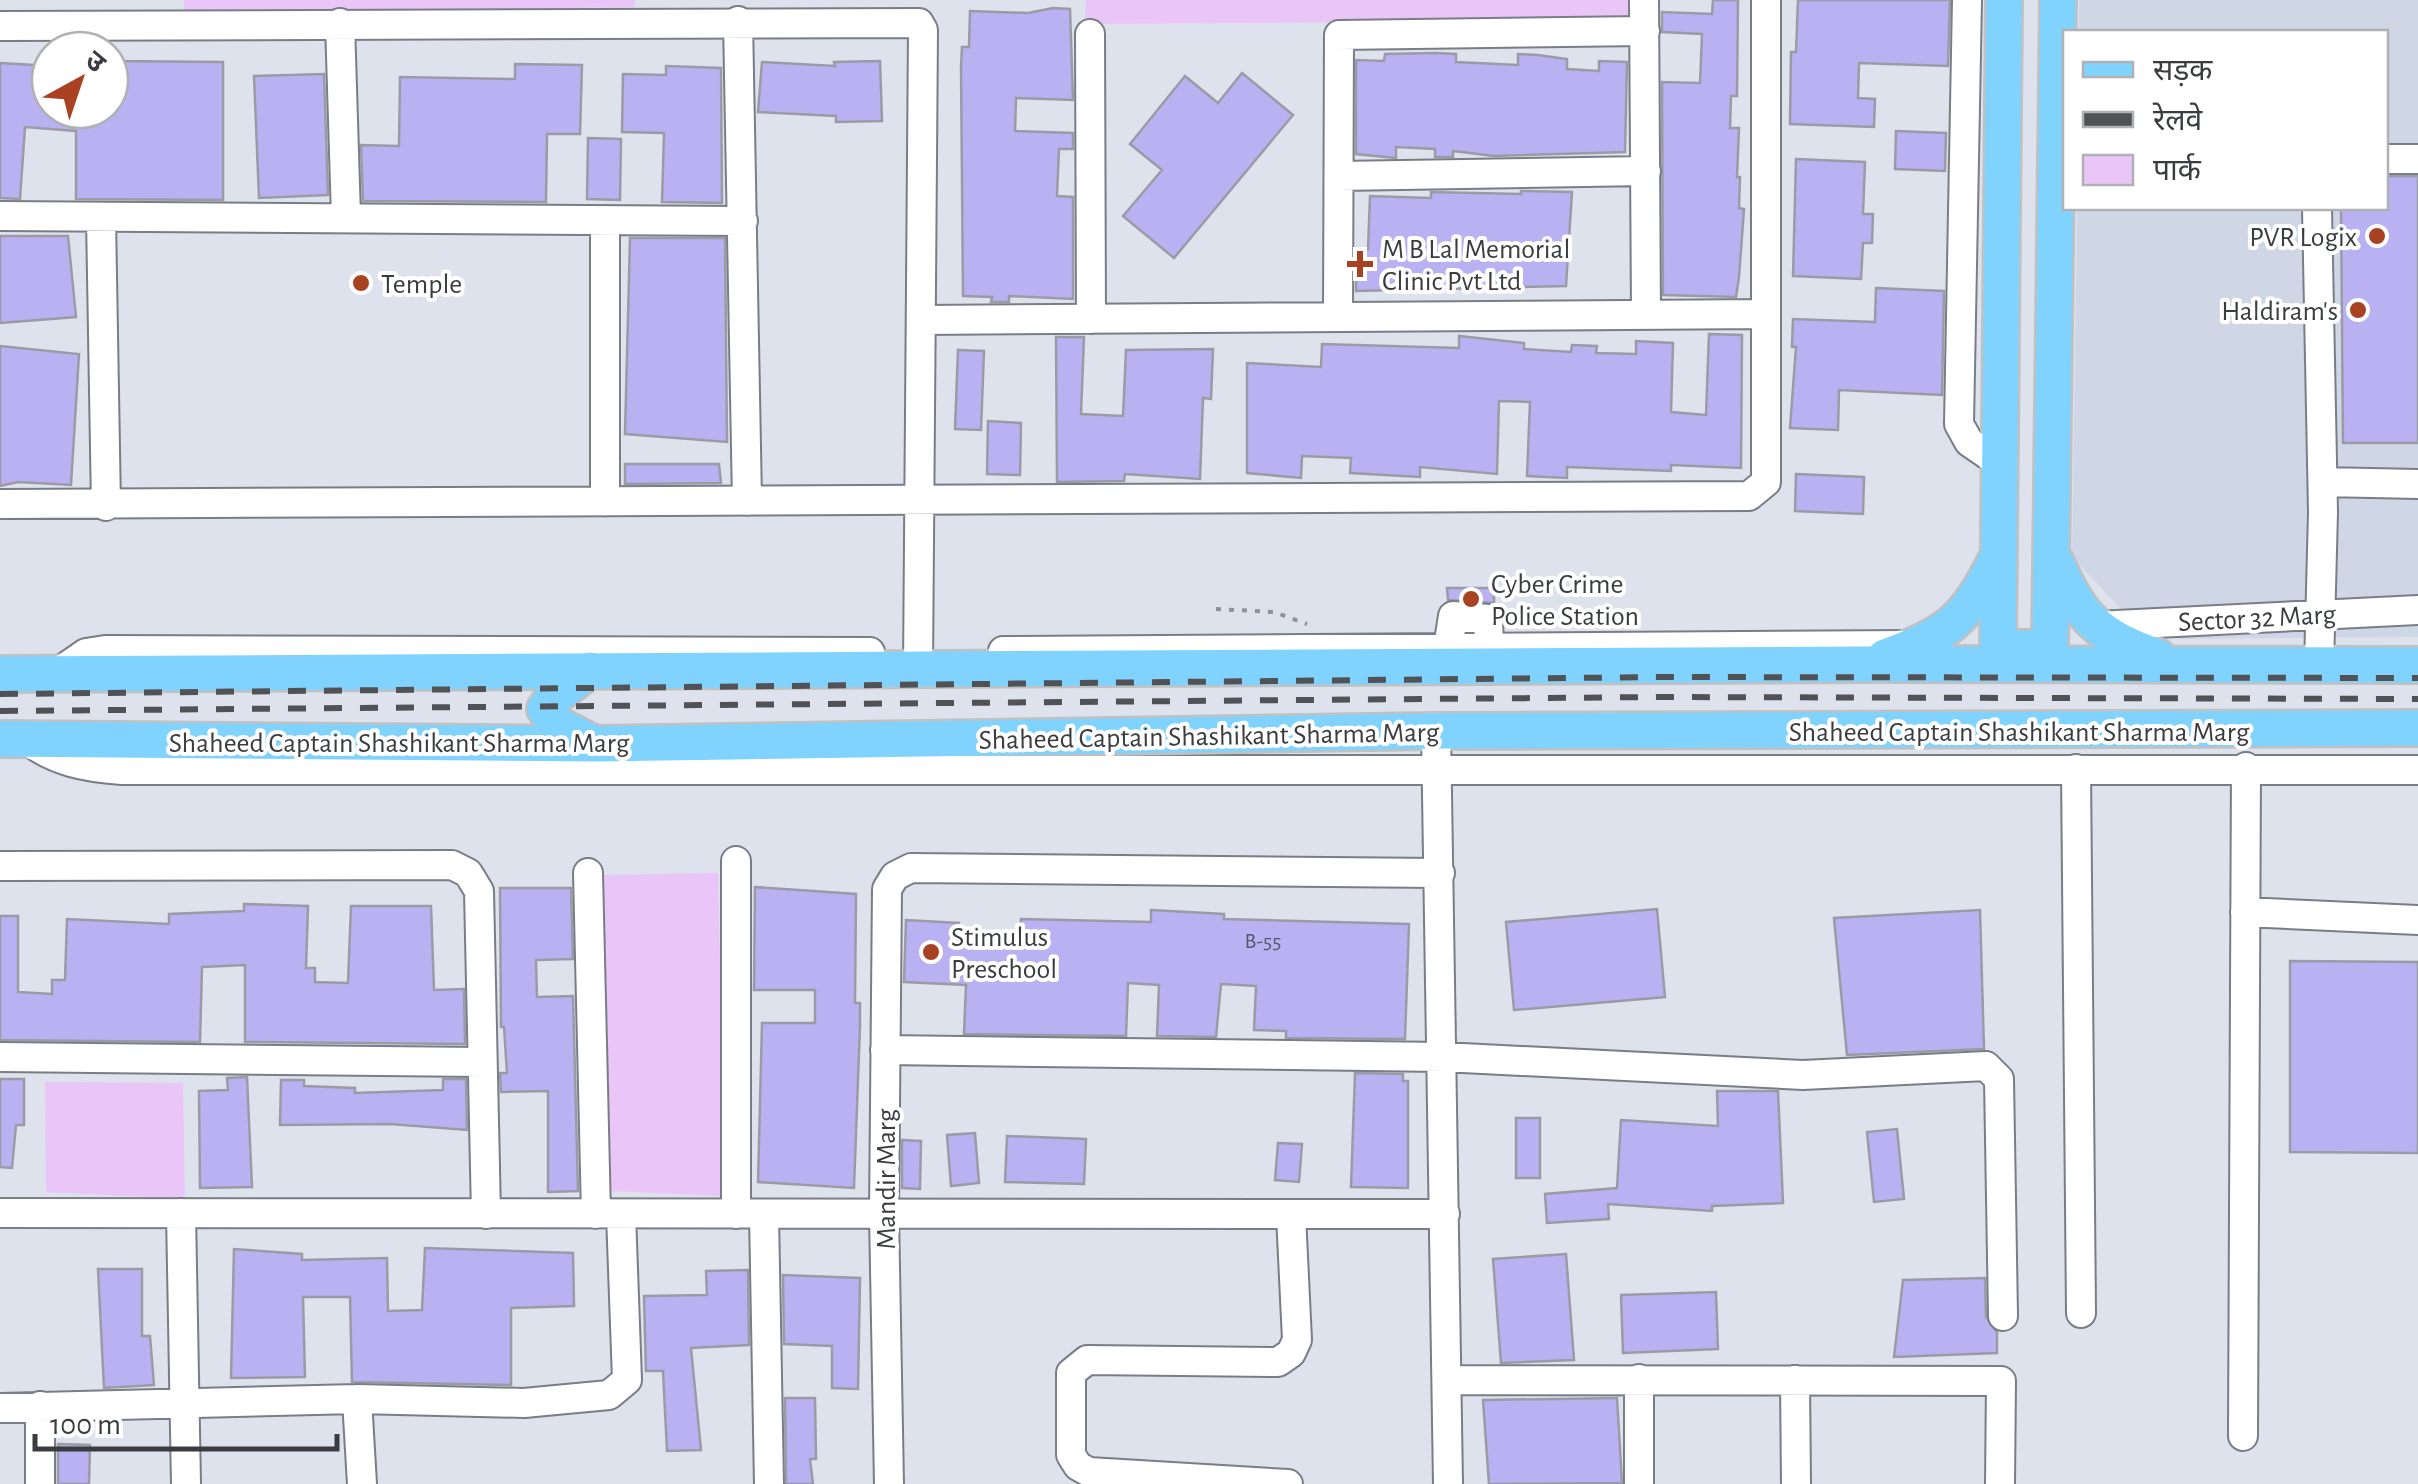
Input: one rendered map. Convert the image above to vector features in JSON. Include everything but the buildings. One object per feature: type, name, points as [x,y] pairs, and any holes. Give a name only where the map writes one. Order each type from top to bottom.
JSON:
[{"type":"main road","points":[[2004,0],[1998,648],[2050,648],[2058,0]]},
{"type":"main road","points":[[2051,551],[2078,610],[2114,641],[2194,665]]},
{"type":"main road","points":[[1865,664],[1922,644],[1954,626],[1979,595],[2000,552]]},
{"type":"main road","points":[[0,674],[590,670],[918,661],[2418,665]]},
{"type":"main road","points":[[590,670],[553,698],[545,709],[556,724],[596,744]]},
{"type":"main road","name":"Shaheed Captain Shashikant Sharma Marg","points":[[12,739],[596,744],[1436,731],[2418,728]]},
{"type":"street","points":[[1644,0],[1646,314]]},
{"type":"street","points":[[0,504],[1749,496],[1766,482],[1766,0]]},
{"type":"street","points":[[1967,0],[1959,424],[1970,442],[2000,464]]},
{"type":"street","points":[[0,26],[173,12],[340,24],[752,14],[912,20],[924,30],[918,661]]},
{"type":"street","points":[[747,501],[742,221],[752,14]]},
{"type":"street","points":[[340,24],[346,217]]},
{"type":"street","points":[[1338,317],[1339,35],[1645,30]]},
{"type":"street","points":[[1090,34],[1091,319]]},
{"type":"street","points":[[2388,160],[2418,159]]},
{"type":"street","points":[[1339,176],[1646,171]]},
{"type":"street","points":[[2316,210],[2323,482],[2319,666]]},
{"type":"street","points":[[0,216],[742,221]]},
{"type":"street","points":[[101,218],[106,506]]},
{"type":"street","points":[[605,220],[605,502]]},
{"type":"street","points":[[921,320],[1764,314]]},
{"type":"street","points":[[2323,482],[2418,484]]},
{"type":"street","name":"Sector 32 Marg","points":[[2096,626],[2418,610]]},
{"type":"street","points":[[57,673],[86,653],[105,650],[918,661],[1489,647],[1922,644]]},
{"type":"street","points":[[1436,731],[1448,1484]]},
{"type":"street","points":[[12,739],[78,766],[122,770],[2246,767],[2418,770]]},
{"type":"street","points":[[2243,1436],[2246,767]]},
{"type":"street","points":[[2076,769],[2081,1312]]},
{"type":"street","points":[[736,862],[751,1214],[769,1484]]},
{"type":"street","points":[[0,866],[452,865],[468,873],[479,891],[486,1214]]},
{"type":"street","name":"Mandir Marg","points":[[889,1484],[885,1050],[887,889],[895,876],[911,868],[1440,873]]},
{"type":"street","points":[[0,1408],[357,1399],[524,1402],[620,1390],[627,1369],[608,1214],[588,873]]},
{"type":"street","points":[[2245,912],[2418,920]]},
{"type":"street","points":[[885,1050],[1443,1058],[1803,1076],[1986,1066],[1995,1070],[1999,1079],[2003,1316]]},
{"type":"street","points":[[0,1057],[482,1062]]},
{"type":"street","points":[[0,1213],[1444,1214]]},
{"type":"street","points":[[182,1213],[186,1484]]},
{"type":"street","points":[[1288,1484],[1089,1472],[1078,1466],[1071,1455],[1072,1373],[1087,1360],[1278,1362],[1291,1353],[1297,1340],[1291,1215]]},
{"type":"street","points":[[1639,1379],[1640,1484]]},
{"type":"street","points":[[1446,1380],[2002,1381],[2000,1484]]},
{"type":"street","points":[[1794,1380],[1796,1484]]},
{"type":"street","points":[[357,1399],[362,1484]]},
{"type":"street","points":[[40,1406],[40,1484]]},
{"type":"path","points":[[1216,610],[1296,617]]},
{"type":"shaded area","points":[[2079,0],[2418,0],[2418,637],[2179,639],[2120,608],[2072,557],[2077,210],[2388,210],[2388,30],[2079,30]]},
{"type":"green space","points":[[184,0],[634,0],[635,7],[184,14]]},
{"type":"green space","points":[[1086,0],[1630,0],[1631,20],[1085,24]]},
{"type":"green space","points":[[718,873],[725,1196],[609,1191],[604,875]]},
{"type":"green space","points":[[45,1082],[183,1083],[185,1199],[46,1192]]},
{"type":"railway","points":[[0,694],[1664,677],[2418,678]]},
{"type":"railway","points":[[0,711],[1660,697],[2418,699]]},
{"type":"place","name":"PVR Logix","points":[[2377,236]]},
{"type":"place","name":"M B Lal Memorial Clinic Pvt Ltd","points":[[1360,264]]},
{"type":"place","name":"Temple","points":[[361,283]]},
{"type":"place","name":"Haldiram's","points":[[2358,310]]},
{"type":"place","name":"Cyber Crime Police Station","points":[[1471,599]]},
{"type":"place","name":"Stimulus Preschool","points":[[931,952]]}]
